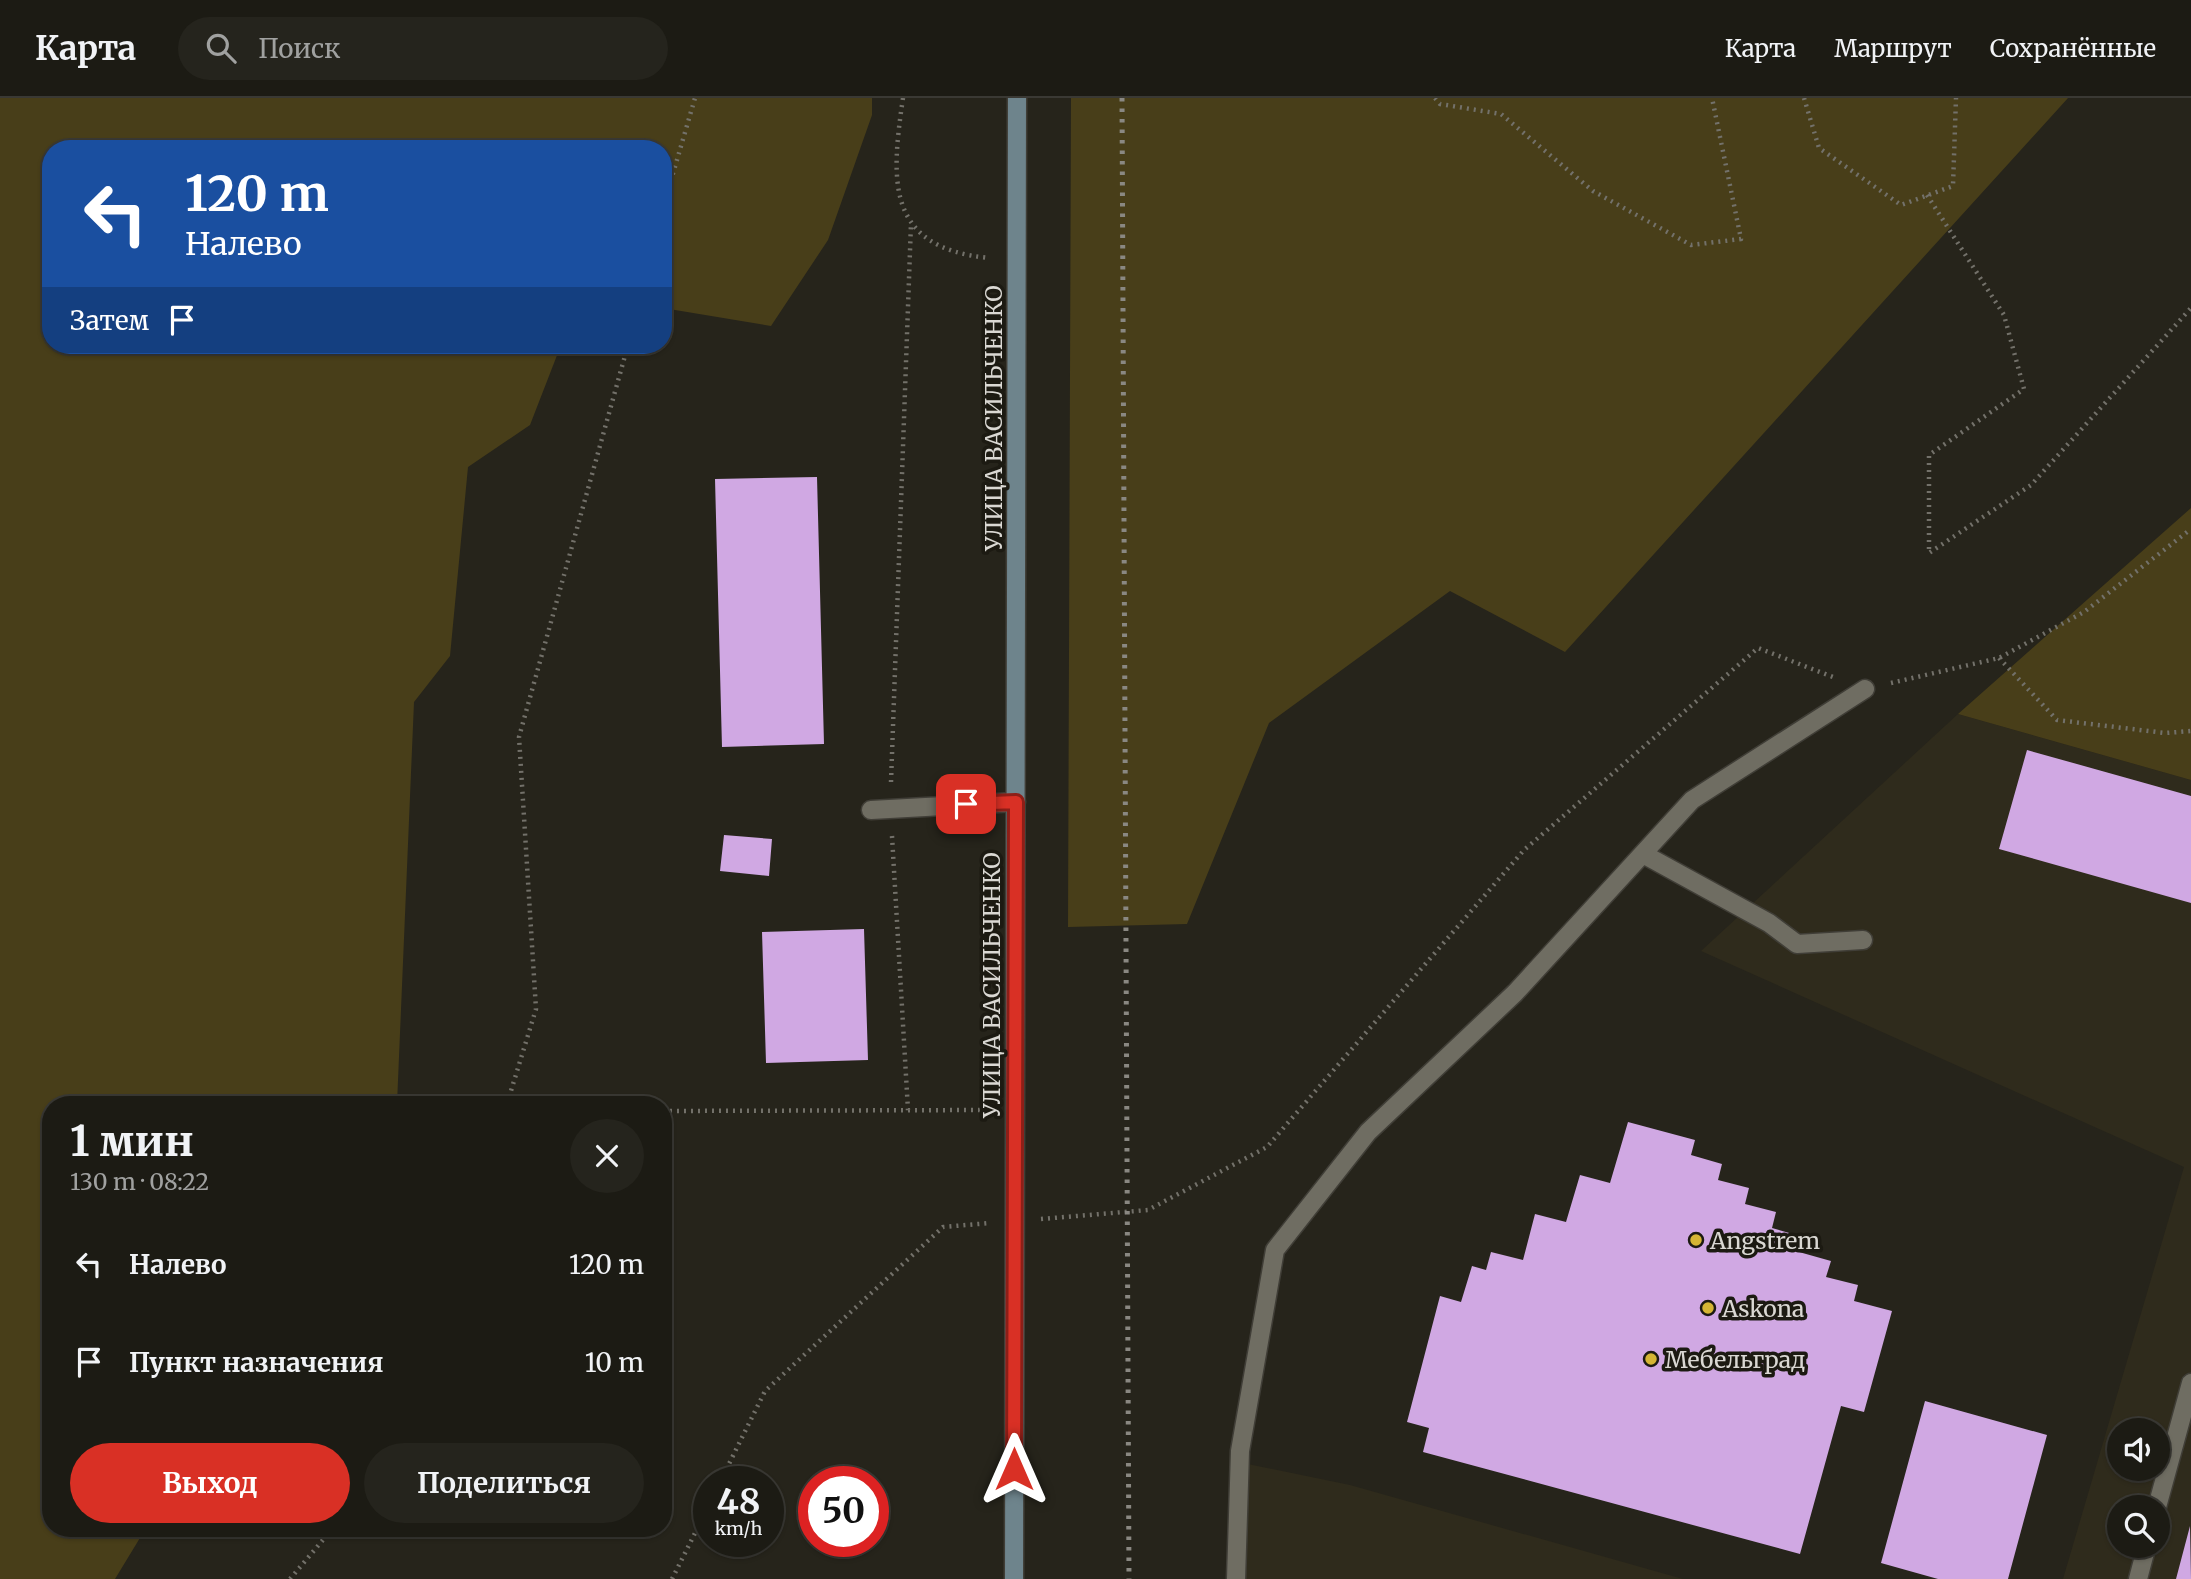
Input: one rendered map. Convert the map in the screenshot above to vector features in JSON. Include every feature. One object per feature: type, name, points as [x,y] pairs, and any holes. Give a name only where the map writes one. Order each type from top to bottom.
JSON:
[{"type":"main road","name":"УЛИЦА ВАСИЛЬЧЕНКО","points":[[1014,1579],[1017,98]]},
{"type":"lane","points":[[1236,1579],[1240,1451],[1275,1250],[1368,1132],[1515,993],[1692,800],[1865,689]]},
{"type":"lane","points":[[871,810],[1016,802]]},
{"type":"lane","points":[[1643,854],[1769,923],[1797,944],[1863,940]]},
{"type":"lane","points":[[2160,1495],[2191,1383]]},
{"type":"lane","points":[[2138,1579],[2144,1558]]},
{"type":"path","points":[[672,177],[695,98]]},
{"type":"path","points":[[903,98],[896,146],[896,193],[911,223],[939,248],[974,257],[1018,261]]},
{"type":"path","points":[[1435,98],[1440,104],[1501,114],[1593,191],[1691,245],[1741,239],[1712,98]]},
{"type":"path","points":[[1804,98],[1819,148],[1901,205],[1953,186],[1956,98]]},
{"type":"path","points":[[1927,195],[2004,315],[2024,388],[1929,455],[1929,553],[2031,485],[2191,308]]},
{"type":"path","points":[[908,1110],[891,808],[911,223]]},
{"type":"path","points":[[509,1096],[536,1009],[519,737],[625,354]]},
{"type":"path","points":[[728,1466],[765,1391],[943,1227],[1148,1210],[1267,1147],[1524,850],[1758,648],[1865,689],[1999,658],[2084,612],[2191,529]]},
{"type":"path","points":[[1999,658],[2057,720],[2165,733],[2191,732]]},
{"type":"path","points":[[672,1111],[1015,1110]]},
{"type":"path","points":[[290,1579],[325,1537]]},
{"type":"path","points":[[672,1579],[693,1537]]},
{"type":"shaded area","points":[[0,98],[872,98],[872,115],[828,240],[771,326],[672,310],[672,140],[42,140],[42,354],[558,354],[530,425],[468,467],[450,656],[414,702],[397,1096],[42,1096],[42,1537],[141,1537],[115,1579],[0,1579]]},
{"type":"shaded area","points":[[1071,98],[2068,98],[1565,652],[1450,591],[1269,723],[1187,924],[1068,927]]},
{"type":"shaded area","points":[[2191,508],[2191,780],[1958,714]]},
{"type":"shaded area","points":[[1958,714],[2191,780],[2191,1579],[2063,1579],[2107,1429],[2107,1481],[2170,1481],[2170,1418],[2110,1418],[2184,1167],[1701,951]]},
{"type":"shaded area","points":[[1243,1463],[1350,1485],[1683,1579],[1243,1579]]},
{"type":"building","points":[[817,477],[824,744],[722,747],[715,479]]},
{"type":"building","points":[[2027,750],[2191,796],[2191,903],[1999,849]]},
{"type":"building","points":[[724,835],[772,839],[769,876],[720,871]]},
{"type":"building","points":[[864,929],[868,1060],[766,1063],[762,932]]},
{"type":"building","name":"Мебельград","points":[[1628,1122],[1695,1140],[1691,1155],[1722,1164],[1718,1180],[1749,1188],[1745,1204],[1776,1212],[1772,1228],[1803,1237],[1799,1252],[1831,1261],[1826,1277],[1858,1285],[1854,1301],[1892,1311],[1864,1412],[1841,1406],[1800,1554],[1423,1452],[1429,1428],[1407,1422],[1440,1296],[1461,1302],[1472,1266],[1486,1270],[1491,1252],[1523,1260],[1535,1214],[1566,1222],[1580,1175],[1610,1183]]},
{"type":"building","points":[[1925,1401],[2047,1435],[2008,1579],[1938,1579],[1881,1563]]},
{"type":"building","points":[[2190,1526],[2191,1579],[2176,1579]]},
{"type":"railway","points":[[1122,98],[1129,1579]]},
{"type":"place","name":"Angstrem","points":[[1696,1240]]},
{"type":"place","name":"Askona","points":[[1708,1308]]},
{"type":"place","name":"Мебельград","points":[[1651,1359]]},
{"type":"route","points":[[966,804],[1016,802],[1014,1469]]}]
